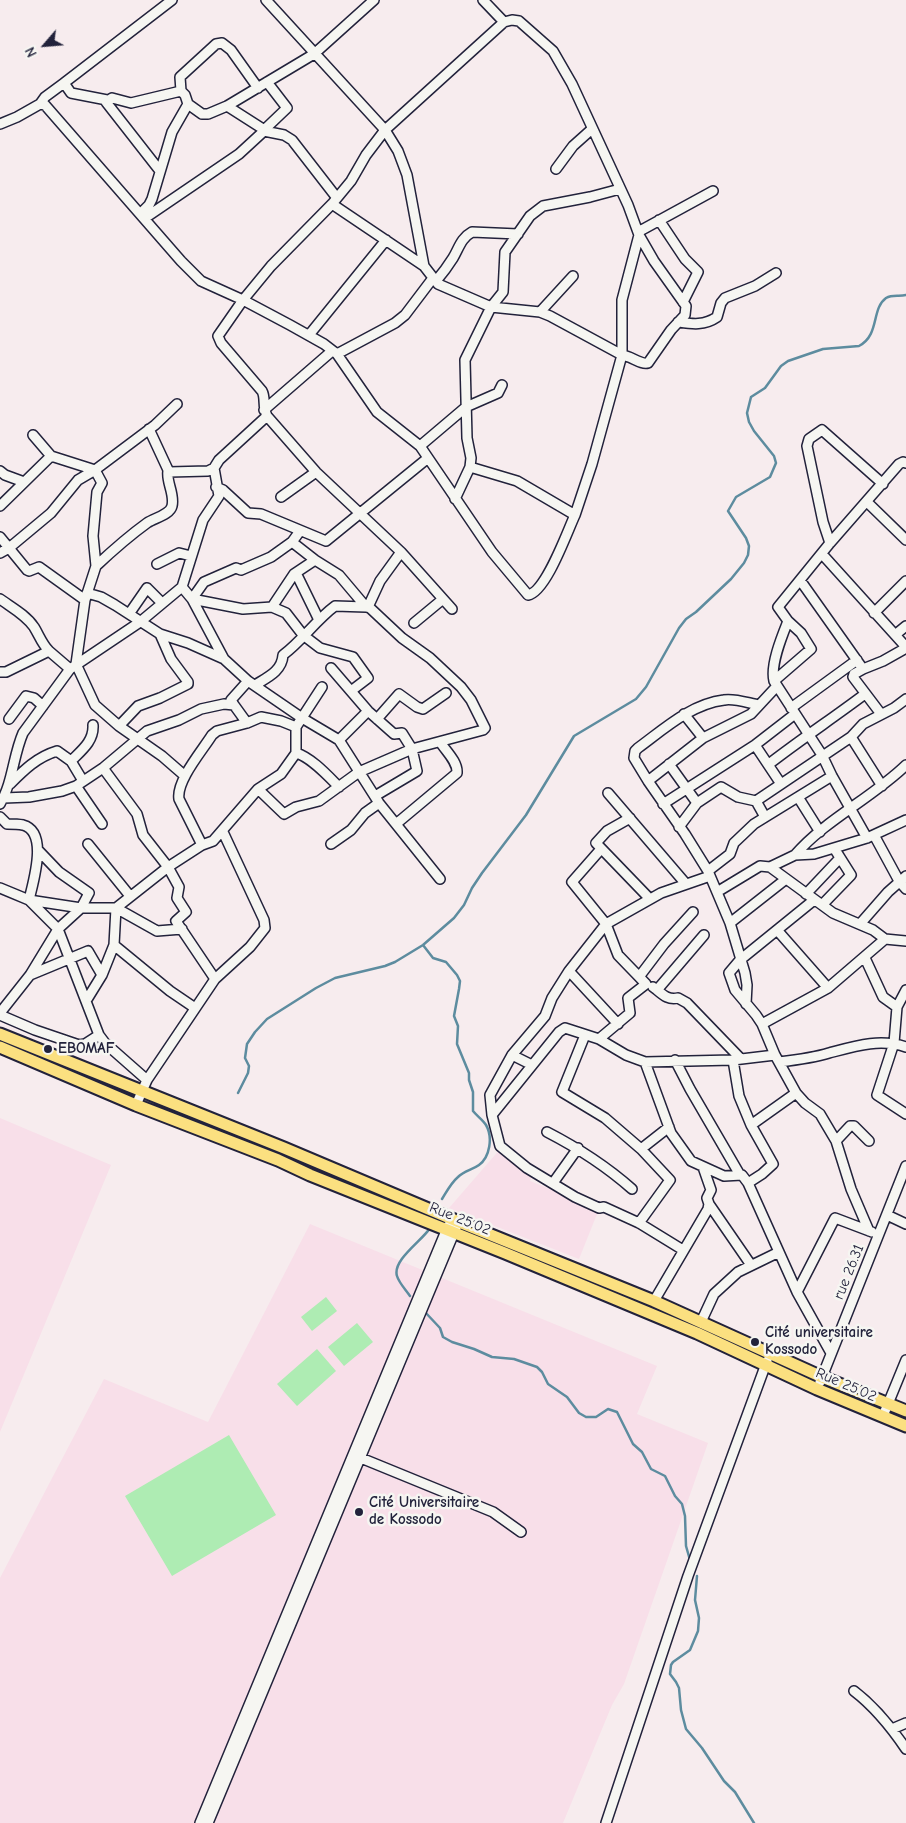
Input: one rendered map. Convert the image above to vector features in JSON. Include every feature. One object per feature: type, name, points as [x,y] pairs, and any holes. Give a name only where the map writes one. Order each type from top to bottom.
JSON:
[{"type":"main road","name":"Rue 25.02","points":[[0,1034],[28,1046],[145,1085],[455,1220],[654,1301],[822,1377],[906,1411]]},
{"type":"main road","name":"Rue 25.02","points":[[0,1047],[136,1105],[278,1160],[697,1333],[817,1389],[906,1426]]},
{"type":"street","points":[[0,124],[40,104],[45,97],[172,0]]},
{"type":"street","points":[[266,0],[385,130],[398,151],[407,175],[424,266]]},
{"type":"street","points":[[258,88],[231,50],[222,43],[216,44],[181,75],[181,91],[185,95],[188,104],[204,114],[227,106],[258,88],[314,54],[374,0]]},
{"type":"street","points":[[483,0],[504,22]]},
{"type":"street","points":[[227,106],[264,130],[284,135],[292,140],[335,201],[424,266],[434,280],[492,306],[540,312],[622,355],[647,364],[670,330],[685,315],[687,310],[654,261],[639,234],[628,205],[572,84],[553,51],[519,21],[512,20],[504,22],[385,130],[366,155],[354,178],[335,201],[270,266],[243,300],[218,335],[218,339],[264,394],[265,413],[316,472],[401,552],[452,609]]},
{"type":"street","points":[[143,216],[239,154],[287,108],[267,82]]},
{"type":"street","points":[[64,83],[71,93],[107,100],[112,98],[131,103],[181,91]]},
{"type":"street","points":[[107,100],[106,102],[160,171]]},
{"type":"street","points":[[40,104],[45,104],[58,122],[201,281],[243,300],[309,335],[335,353],[377,412],[420,446],[492,552],[528,594],[533,593],[548,574],[575,515],[592,464],[622,355],[622,300],[639,234],[659,220],[713,191]]},
{"type":"street","points":[[143,216],[152,199],[172,132],[188,104]]},
{"type":"street","points":[[556,169],[573,146],[592,129]]},
{"type":"street","points":[[455,499],[470,467],[467,438],[465,360],[492,306],[504,290],[505,252],[533,212],[543,206],[620,189]]},
{"type":"street","points":[[659,220],[685,258],[698,272],[683,302]]},
{"type":"street","points":[[168,471],[208,471],[214,468],[220,458],[265,413],[335,353],[395,323],[405,315],[454,257],[460,242],[469,234],[472,232],[518,234]]},
{"type":"street","points":[[309,335],[386,240]]},
{"type":"street","points":[[678,322],[708,323],[717,318],[721,303],[725,298],[755,286],[776,273]]},
{"type":"street","points":[[540,312],[573,276]]},
{"type":"street","points":[[420,446],[466,407],[498,393],[502,385]]},
{"type":"street","points":[[0,553],[9,548],[51,512],[78,480],[95,470],[149,429],[177,404]]},
{"type":"street","points":[[96,566],[127,538],[170,511],[172,506],[168,471],[149,429]]},
{"type":"street","points":[[830,543],[823,522],[807,446],[809,439],[823,431],[883,484]]},
{"type":"street","points":[[33,435],[51,456],[95,470],[102,483],[97,492],[94,527],[96,566],[86,596],[73,667]]},
{"type":"street","points":[[0,506],[51,456]]},
{"type":"street","points":[[216,487],[223,490],[248,513],[262,514],[326,541],[428,458]]},
{"type":"street","points":[[648,781],[703,738],[747,716],[811,649],[801,633],[788,621],[779,605],[899,464],[906,463]]},
{"type":"street","points":[[470,467],[517,481],[575,515]]},
{"type":"street","points":[[2,801],[10,784],[18,745],[23,733],[73,667],[140,622],[182,587],[203,520],[219,496],[214,468]]},
{"type":"street","points":[[0,471],[4,475],[24,482]]},
{"type":"street","points":[[281,497],[316,472]]},
{"type":"street","points":[[867,502],[906,540]]},
{"type":"street","points":[[192,600],[204,582],[236,568],[241,570],[271,557],[292,542],[300,531]]},
{"type":"street","points":[[0,537],[27,570],[39,568],[86,596],[100,597],[160,634],[188,643],[224,659],[252,683],[302,718],[339,740],[377,800],[440,879]]},
{"type":"street","points":[[258,789],[284,814],[296,807],[318,801],[339,788],[359,772],[412,749],[483,730],[484,726],[471,700],[461,687],[430,658],[402,638],[367,607],[339,575],[315,560],[292,542]]},
{"type":"street","points":[[367,607],[380,581],[401,552]]},
{"type":"street","points":[[157,564],[180,553],[191,556]]},
{"type":"street","points":[[822,554],[906,648],[854,674],[853,677],[881,714]]},
{"type":"street","points":[[272,607],[296,572],[315,560]]},
{"type":"street","points":[[296,572],[319,620]]},
{"type":"street","points":[[800,580],[863,669]]},
{"type":"street","points":[[874,613],[906,581]]},
{"type":"street","points":[[182,587],[192,600],[224,659]]},
{"type":"street","points":[[128,614],[147,588],[162,603]]},
{"type":"street","points":[[0,599],[21,614],[33,626],[49,651],[73,667],[93,703],[119,726],[162,756],[185,776]]},
{"type":"street","points":[[414,623],[443,599]]},
{"type":"street","points":[[192,600],[243,609],[272,607],[286,613],[303,635],[320,648],[353,657],[368,678],[351,691]]},
{"type":"street","points":[[248,724],[231,700],[252,683],[276,671],[282,663],[283,655],[295,646],[303,635],[335,606],[367,607]]},
{"type":"street","points":[[788,621],[772,672],[776,684],[822,755],[851,809],[903,879],[906,889]]},
{"type":"street","points":[[895,635],[906,626]]},
{"type":"street","points":[[119,726],[138,706],[160,698],[188,683],[171,659],[160,634]]},
{"type":"street","points":[[0,672],[6,672],[49,651]]},
{"type":"street","points":[[663,804],[755,745],[793,711],[857,660]]},
{"type":"street","points":[[330,668],[376,719],[394,734],[402,733],[412,749],[417,771],[377,800],[351,830],[331,844]]},
{"type":"street","points":[[86,1001],[102,975],[114,945],[116,908],[168,867],[202,845],[214,841],[258,789],[281,774],[296,753],[296,727],[322,688]]},
{"type":"street","points":[[376,719],[399,694],[416,707],[423,709],[446,693]]},
{"type":"street","points":[[769,764],[865,694]]},
{"type":"street","points":[[9,719],[26,696],[34,698],[43,706]]},
{"type":"street","points":[[746,1004],[747,980],[730,923],[709,874],[634,758],[635,751],[684,714],[707,704],[725,699],[759,705]]},
{"type":"street","points":[[680,827],[697,803],[722,787],[738,797],[756,801],[851,737],[863,724],[906,700]]},
{"type":"street","points":[[2,801],[62,791],[79,784],[103,768],[147,731],[179,720],[202,709],[224,704],[234,705]]},
{"type":"street","points":[[339,740],[368,711]]},
{"type":"street","points":[[684,714],[703,738]]},
{"type":"street","points":[[202,845],[179,799],[179,786],[213,733],[248,724],[261,717],[281,721],[296,727]]},
{"type":"street","points":[[71,761],[88,744],[94,733],[93,725]]},
{"type":"street","points":[[851,737],[882,786]]},
{"type":"street","points":[[396,824],[457,773],[454,762],[440,742]]},
{"type":"street","points":[[755,745],[781,784]]},
{"type":"street","points":[[10,784],[31,763],[55,752],[60,752],[71,761],[79,784],[102,824]]},
{"type":"street","points":[[296,753],[301,754],[322,769],[339,788]]},
{"type":"street","points":[[669,764],[697,803]]},
{"type":"street","points":[[795,856],[806,842],[882,786],[906,765]]},
{"type":"street","points":[[103,768],[137,814],[144,835],[168,867],[180,887],[177,898],[186,912],[176,921],[215,979]]},
{"type":"street","points":[[682,1250],[639,1223],[604,1207],[593,1206],[527,1168],[500,1146],[497,1141],[490,1094],[512,1055],[545,1016],[552,998],[569,972],[606,924],[660,893],[709,874],[730,854],[734,843],[765,817],[832,776]]},
{"type":"street","points":[[608,793],[686,884]]},
{"type":"street","points":[[798,797],[820,832]]},
{"type":"street","points":[[756,801],[765,817]]},
{"type":"street","points":[[0,817],[7,824],[24,825],[31,830],[37,840],[38,850],[29,900]]},
{"type":"street","points":[[630,818],[607,831],[596,842],[650,899]]},
{"type":"street","points":[[770,868],[795,856],[814,854],[871,836],[906,820]]},
{"type":"street","points":[[136,1105],[145,1085],[215,979],[250,948],[264,931],[265,925],[223,832]]},
{"type":"street","points":[[88,844],[130,896]]},
{"type":"street","points":[[834,848],[850,875],[818,903],[777,930],[740,960],[729,973],[733,986],[762,1024],[777,1058],[796,1093],[805,1103],[820,1114],[836,1141],[857,1207],[869,1231]]},
{"type":"street","points":[[601,849],[572,882],[606,924],[618,954],[646,984],[657,990],[664,997],[678,998],[686,1003],[737,1059],[737,1090],[751,1124],[773,1164],[748,1183]]},
{"type":"street","points":[[38,850],[59,872],[89,893],[81,908],[58,929],[30,975],[0,1014],[35,1030],[79,1045],[85,1044],[99,1035]]},
{"type":"street","points":[[806,894],[840,858]]},
{"type":"street","points":[[716,892],[760,866],[770,868],[833,913],[873,930],[885,939],[906,941]]},
{"type":"street","points":[[730,923],[786,879]]},
{"type":"street","points":[[860,924],[888,892],[903,879]]},
{"type":"street","points":[[0,888],[29,900],[81,908],[116,908],[157,931],[182,929]]},
{"type":"street","points":[[29,900],[58,929],[99,1035],[145,1085]]},
{"type":"street","points":[[639,976],[664,944],[693,912]]},
{"type":"street","points":[[777,930],[828,988]]},
{"type":"street","points":[[657,990],[704,935]]},
{"type":"street","points":[[762,1024],[828,988],[885,939]]},
{"type":"street","points":[[114,945],[195,1008]]},
{"type":"street","points":[[30,975],[88,950],[102,975]]},
{"type":"street","points":[[865,958],[883,997],[897,1008]]},
{"type":"street","points":[[569,972],[618,1024]]},
{"type":"street","points":[[599,1040],[630,1013],[628,998],[646,984]]},
{"type":"street","points":[[906,990],[897,1008],[894,1043],[877,1095],[906,1114]]},
{"type":"street","points":[[492,1115],[559,1032],[566,1028],[599,1040],[626,1055],[645,1062],[806,1058],[852,1046],[894,1043],[906,1047]]},
{"type":"street","points":[[28,1046],[35,1030]]},
{"type":"street","points":[[585,1035],[562,1092],[605,1118],[656,1163],[670,1180],[639,1223]]},
{"type":"street","points":[[512,1055],[532,1065]]},
{"type":"street","points":[[675,1060],[740,1174],[748,1183],[797,1292],[831,1353]]},
{"type":"street","points":[[645,1062],[658,1092],[669,1127],[681,1149],[691,1161],[724,1176],[740,1174]]},
{"type":"street","points":[[751,1124],[796,1093]]},
{"type":"street","points":[[836,1141],[850,1126],[854,1126],[869,1141]]},
{"type":"street","points":[[641,1149],[669,1127]]},
{"type":"street","points":[[547,1132],[578,1148],[611,1170],[632,1189]]},
{"type":"street","points":[[553,1183],[578,1148]]},
{"type":"street","name":"rue 26.31","points":[[817,1389],[906,1166]]},
{"type":"street","points":[[703,1167],[711,1190],[707,1198],[709,1204],[751,1265]]},
{"type":"street","points":[[654,1301],[682,1250],[708,1209],[709,1204]]},
{"type":"street","points":[[887,1215],[906,1224]]},
{"type":"street","points":[[797,1292],[835,1218],[880,1235]]},
{"type":"street","points":[[208,1823],[455,1220]]},
{"type":"street","points":[[702,1322],[714,1294],[738,1272],[779,1252]]},
{"type":"street","points":[[606,1823],[688,1576],[770,1354]]},
{"type":"street","points":[[883,1416],[906,1360]]},
{"type":"street","points":[[357,1456],[493,1512],[521,1532]]},
{"type":"street","points":[[200,1823],[357,1456]]},
{"type":"street","points":[[854,1691],[875,1710],[906,1749]]},
{"type":"street","points":[[892,1729],[906,1723]]},
{"type":"shaded area","points":[[0,1118],[111,1165],[0,1432]]},
{"type":"shaded area","points":[[501,1148],[532,1175],[530,1181],[599,1209],[579,1259],[449,1208]]},
{"type":"shaded area","name":"Cité Universitaire de Kossodo","points":[[310,1224],[657,1366],[637,1414],[708,1443],[624,1684],[612,1705],[563,1823],[0,1823],[0,1578],[104,1379],[208,1422]]},
{"type":"green space","points":[[326,1297],[337,1311],[312,1331],[301,1317]]},
{"type":"green space","points":[[357,1323],[373,1342],[344,1366],[328,1347]]},
{"type":"green space","points":[[317,1349],[336,1371],[297,1406],[277,1384]]},
{"type":"green space","points":[[229,1435],[276,1515],[172,1576],[125,1496]]},
{"type":"waterway","points":[[238,1093],[248,1073],[249,1066],[245,1058],[247,1044],[267,1019],[335,978],[395,962],[423,945],[454,918],[464,905],[482,873],[526,815],[574,736],[636,699],[646,687],[686,619],[731,579],[744,563],[748,555],[749,546],[746,538],[728,511],[736,497],[770,477],[776,463],[774,456],[749,422],[747,413],[751,397],[765,388],[781,366],[788,361],[823,349],[859,346],[870,335],[881,303],[889,297],[906,295]]},
{"type":"waterway","points":[[423,945],[433,958],[446,962],[460,981],[454,1016],[458,1026],[457,1044],[469,1073],[473,1092],[473,1111],[486,1125],[490,1141],[488,1152],[483,1161],[458,1177],[451,1184],[442,1199]]},
{"type":"waterway","points":[[410,1296],[398,1279],[397,1270],[399,1263],[430,1228]]},
{"type":"waterway","points":[[425,1312],[440,1328],[443,1337],[452,1342],[492,1357],[514,1359],[537,1367],[548,1384],[567,1397],[579,1413],[586,1417],[596,1417],[608,1409],[617,1412],[633,1444],[642,1452],[651,1469],[665,1476],[675,1496],[682,1504],[685,1516],[686,1546],[690,1560]]},
{"type":"waterway","points":[[697,1576],[695,1600],[699,1618],[698,1631],[690,1650],[671,1665],[670,1674],[679,1688],[681,1710],[686,1729],[702,1748],[724,1781],[735,1792],[754,1823]]},
{"type":"place","name":"EBOMAF","points":[[48,1049]]},
{"type":"place","name":"Cité universitaire Kossodo","points":[[755,1342]]},
{"type":"place","name":"Cité Universitaire de Kossodo","points":[[359,1512]]}]
